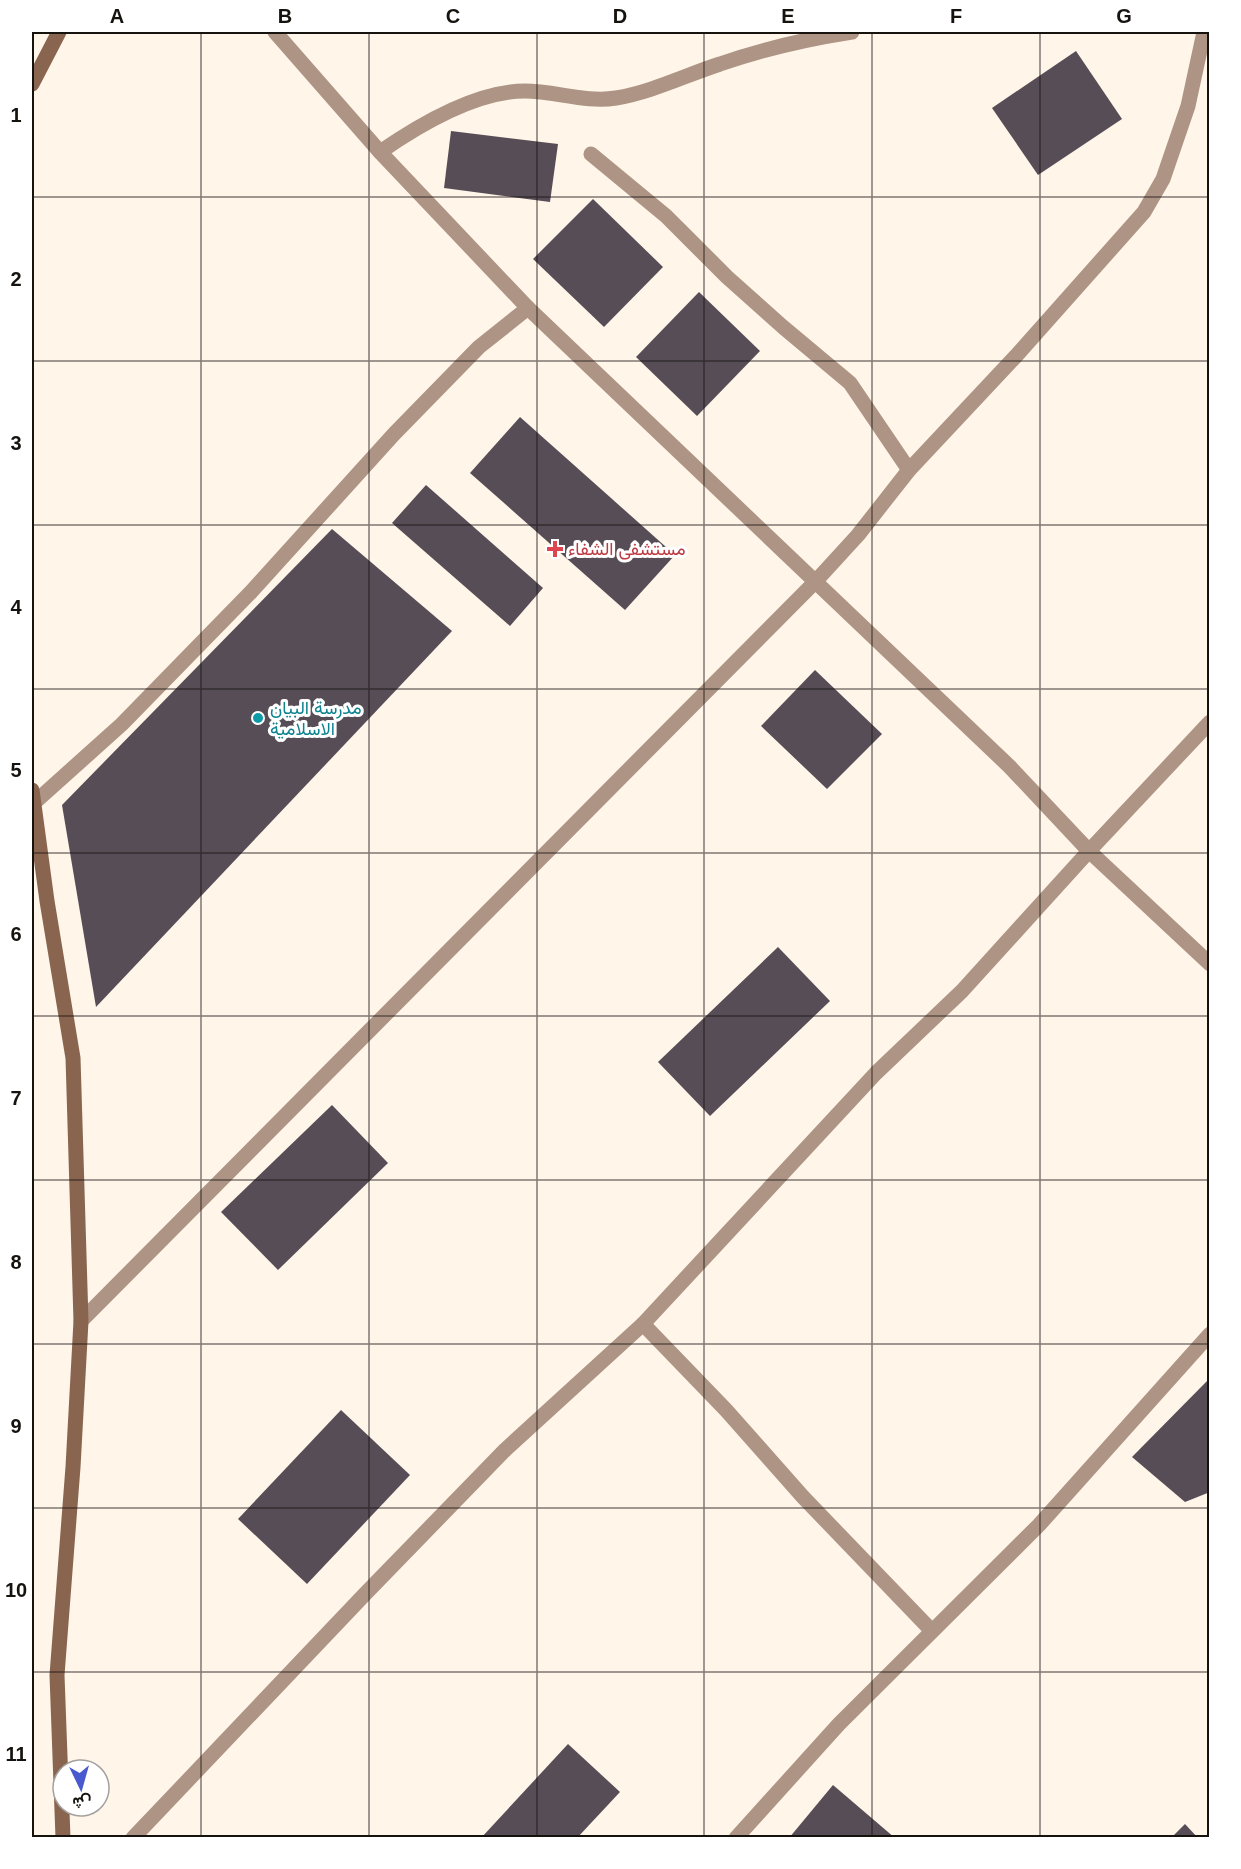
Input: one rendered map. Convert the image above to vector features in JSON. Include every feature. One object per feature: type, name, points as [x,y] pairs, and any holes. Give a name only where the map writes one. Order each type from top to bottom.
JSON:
[{"type":"street","points":[[32,84],[58,32]]},
{"type":"street","points":[[275,32],[380,153],[528,308],[1010,767],[1089,851],[1209,964]]},
{"type":"street","points":[[380,153],[429,122],[487,98],[524,91],[614,98],[649,90],[748,55],[806,40],[852,32]]},
{"type":"street","points":[[81,1321],[815,582],[858,535],[909,470],[1024,348],[1144,212],[1163,179],[1188,106],[1204,32]]},
{"type":"street","points":[[591,154],[666,216],[727,277],[850,383],[909,470]]},
{"type":"street","points":[[63,1838],[57,1675],[73,1467],[81,1321],[73,1058],[47,901],[33,797],[122,724],[250,592],[394,434],[471,355],[528,308]]},
{"type":"street","points":[[133,1838],[340,1619],[506,1450],[643,1324],[876,1073],[962,991],[1209,722]]},
{"type":"street","points":[[643,1324],[726,1410],[803,1497],[931,1630]]},
{"type":"street","points":[[736,1838],[839,1724],[1039,1525],[1209,1334]]},
{"type":"building","points":[[1076,51],[1122,119],[1038,175],[992,108]]},
{"type":"building","points":[[451,131],[558,144],[550,202],[444,188]]},
{"type":"building","points":[[593,199],[663,267],[604,327],[533,259]]},
{"type":"building","points":[[699,292],[760,351],[697,416],[636,357]]},
{"type":"building","points":[[520,417],[675,555],[625,610],[470,473]]},
{"type":"building","points":[[426,485],[543,588],[510,626],[392,523]]},
{"type":"building","name":"مدرسة البيان الاسلامية","points":[[332,529],[452,631],[96,1007],[62,805]]},
{"type":"building","points":[[815,670],[882,734],[827,789],[761,726]]},
{"type":"building","points":[[778,947],[830,1001],[710,1116],[658,1062]]},
{"type":"building","points":[[332,1105],[388,1163],[278,1270],[221,1212]]},
{"type":"building","points":[[1210,1378],[1210,1492],[1185,1502],[1132,1457]]},
{"type":"building","points":[[341,1410],[410,1475],[307,1584],[238,1519]]},
{"type":"building","points":[[568,1744],[620,1792],[577,1838],[481,1838]]},
{"type":"building","points":[[833,1785],[895,1838],[789,1838]]},
{"type":"building","points":[[1185,1824],[1198,1838],[1171,1838]]},
{"type":"place","name":"مستشفى الشفاء","points":[[555,549]]},
{"type":"place","name":"مدرسة البيان الاسلامية","points":[[258,718]]}]
